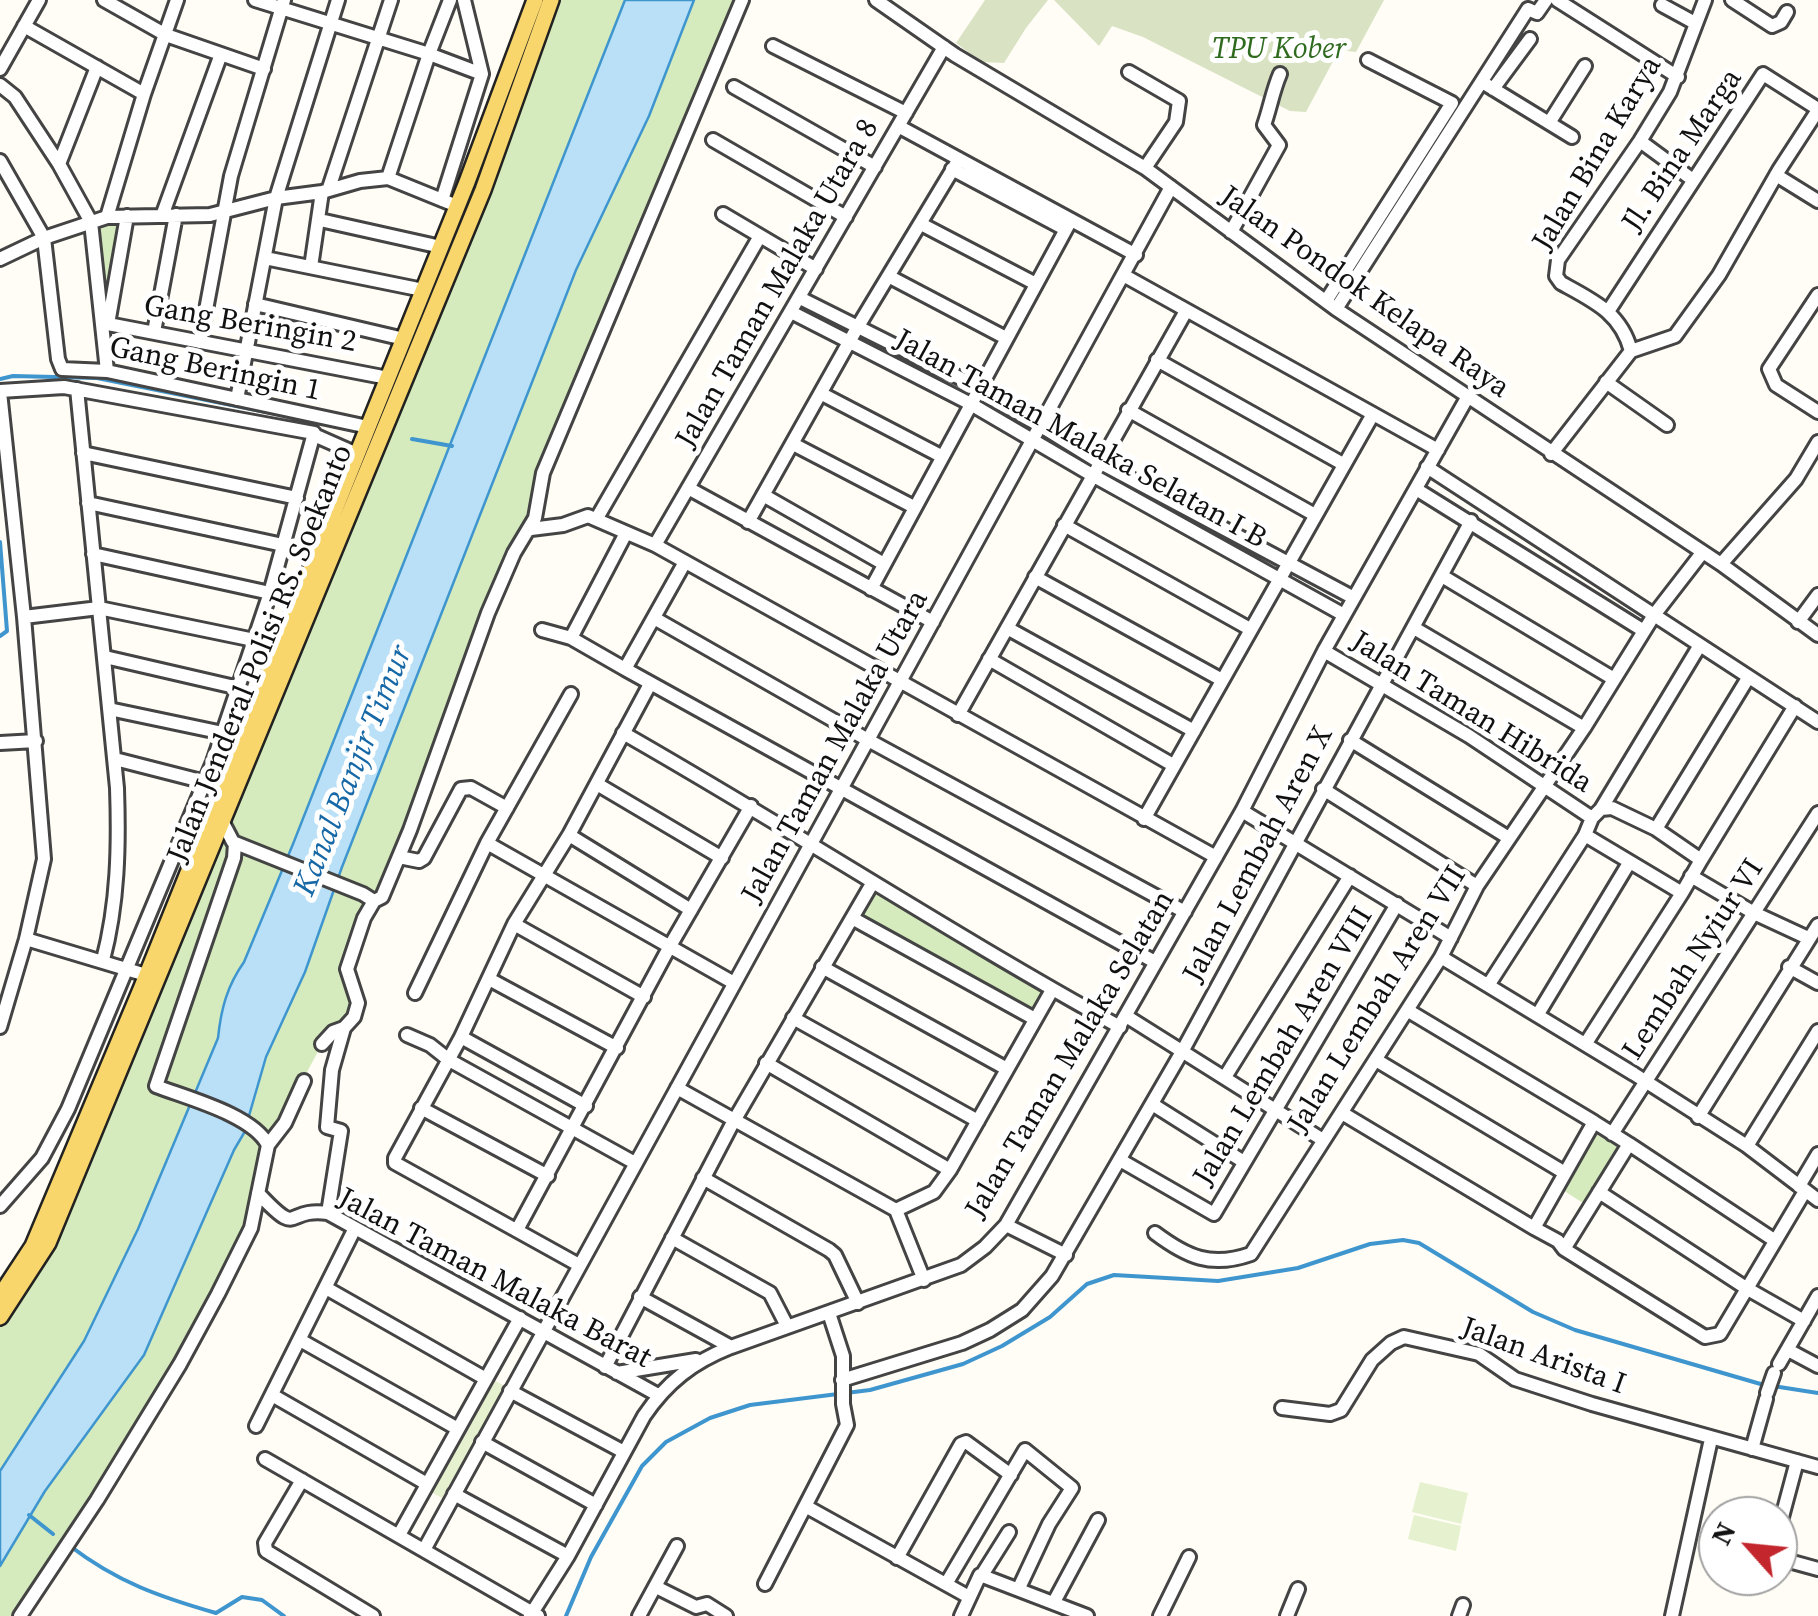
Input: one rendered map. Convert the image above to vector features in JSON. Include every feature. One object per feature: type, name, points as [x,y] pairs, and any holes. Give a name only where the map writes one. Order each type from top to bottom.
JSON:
[{"type":"main road","name":"Jalan Jenderal Polisi RS. Soekanto","points":[[0,1296],[33,1246],[146,975],[424,290],[440,247],[450,203],[535,0]]},
{"type":"main road","name":"Jalan Jenderal Polisi RS. Soekanto","points":[[0,1317],[48,1242],[474,212],[550,0]]},
{"type":"main road","points":[[450,203],[474,212]]},
{"type":"street","points":[[0,69],[39,0]]},
{"type":"street","points":[[104,0],[166,35],[264,69]]},
{"type":"street","points":[[107,218],[144,94],[178,0]]},
{"type":"street","points":[[255,0],[283,4],[330,24],[482,74]]},
{"type":"street","points":[[237,399],[276,198],[338,0]]},
{"type":"street","points":[[311,267],[326,190],[392,0]]},
{"type":"street","points":[[211,847],[235,843],[368,898],[382,897],[488,613],[514,553],[532,528],[543,473],[742,0]]},
{"type":"street","name":"Jalan Pondok Kelapa Raya","points":[[876,0],[894,5],[944,47],[1145,168],[1331,305],[1721,564],[1818,635]]},
{"type":"street","points":[[1488,85],[1528,5],[1537,13],[1546,0]]},
{"type":"street","points":[[1556,0],[1678,77]]},
{"type":"street","name":"Jalan Bina Karya","points":[[1609,310],[1561,283],[1556,276],[1558,260],[1640,141],[1678,77],[1705,0]]},
{"type":"street","points":[[1732,0],[1772,26],[1781,22],[1787,12]]},
{"type":"street","points":[[200,342],[222,213],[283,4]]},
{"type":"street","points":[[0,259],[44,238],[107,218],[222,213],[276,198],[388,178],[450,203],[482,74],[465,5],[448,7],[428,54],[388,178]]},
{"type":"street","points":[[1662,5],[1694,24]]},
{"type":"street","points":[[24,26],[144,94]]},
{"type":"street","points":[[1331,305],[1488,85],[1530,39]]},
{"type":"street","points":[[773,46],[906,113]]},
{"type":"street","name":"Jalan Taman Malaka Utara 8","points":[[655,546],[691,490],[944,47]]},
{"type":"street","points":[[154,332],[169,215],[222,54]]},
{"type":"street","points":[[1331,305],[1452,103],[1368,60]]},
{"type":"street","points":[[1550,123],[1585,66]]},
{"type":"street","points":[[59,164],[97,68]]},
{"type":"street","points":[[1129,72],[1180,101],[1176,122],[1145,168]]},
{"type":"street","points":[[1231,232],[1279,145],[1264,125],[1275,100],[1274,87],[1280,74]]},
{"type":"street","name":"Jl. Bina Marga","points":[[1609,310],[1763,74],[1818,110]]},
{"type":"street","points":[[0,85],[15,97],[92,222],[107,371]]},
{"type":"street","points":[[1488,85],[1572,137]]},
{"type":"street","points":[[734,87],[875,167]]},
{"type":"street","points":[[1551,454],[1631,351],[1675,336],[1720,275],[1818,110]]},
{"type":"street","points":[[898,126],[956,164],[1068,225],[1136,255]]},
{"type":"street","points":[[712,140],[846,217]]},
{"type":"street","points":[[1640,141],[1693,180]]},
{"type":"street","points":[[0,161],[44,238]]},
{"type":"street","points":[[748,522],[857,328],[956,164]]},
{"type":"street","points":[[1776,176],[1818,201]]},
{"type":"street","name":"Jalan Taman Malaka Utara","points":[[424,1550],[1171,187]]},
{"type":"street","points":[[724,214],[816,268]]},
{"type":"street","points":[[105,324],[127,216]]},
{"type":"street","points":[[320,220],[440,247]]},
{"type":"street","points":[[921,224],[1036,284]]},
{"type":"street","points":[[871,588],[1068,225]]},
{"type":"street","points":[[597,518],[760,236]]},
{"type":"street","name":"Gang Beringin 1","points":[[44,238],[62,369],[91,380],[107,371],[215,405],[237,399],[368,426]]},
{"type":"street","points":[[265,258],[424,290]]},
{"type":"street","points":[[1125,276],[1438,450]]},
{"type":"street","points":[[890,277],[1006,338]]},
{"type":"street","points":[[1818,295],[1769,369],[1776,385],[1818,412]]},
{"type":"street","points":[[800,298],[978,387],[1099,462],[1354,598]]},
{"type":"street","points":[[255,304],[404,339]]},
{"type":"street","points":[[958,715],[1186,310]]},
{"type":"street","points":[[1609,310],[1620,323],[1631,351]]},
{"type":"street","name":"Jalan Taman Malaka Selatan I B","points":[[791,312],[969,403],[1344,614]]},
{"type":"street","name":"Gang Beringin 2","points":[[105,324],[388,378]]},
{"type":"street","points":[[1157,360],[1344,464]]},
{"type":"street","points":[[1,1020],[26,939],[44,858],[36,741],[0,391],[77,389],[91,380],[215,405],[310,431],[357,454]]},
{"type":"street","points":[[1606,382],[1667,425]]},
{"type":"street","points":[[77,389],[105,657],[119,845],[112,924],[103,960]]},
{"type":"street","points":[[822,394],[941,456]]},
{"type":"street","name":"Jalan Taman Malaka Selatan","points":[[534,1615],[658,1395],[699,1360],[961,1264],[1006,1225],[1242,811],[1324,650],[1467,398]]},
{"type":"street","points":[[1128,410],[1315,515]]},
{"type":"street","points":[[1144,819],[1373,414]]},
{"type":"street","points":[[0,1206],[51,1143],[205,782],[270,592],[314,434]]},
{"type":"street","points":[[1721,564],[1814,459],[1818,442]]},
{"type":"street","points":[[793,444],[914,507]]},
{"type":"street","points":[[82,453],[297,498]]},
{"type":"street","points":[[1428,467],[1818,722]]},
{"type":"street","points":[[1416,489],[1644,631]]},
{"type":"street","points":[[691,490],[933,622]]},
{"type":"street","points":[[763,495],[884,564]]},
{"type":"street","points":[[88,502],[284,545]]},
{"type":"street","points":[[532,528],[563,526],[576,518],[597,518],[686,562],[1216,857]]},
{"type":"street","name":"Jalan Lembah Aren X","points":[[842,1382],[990,1330],[1030,1302],[1066,1255],[1183,1050],[1471,520]]},
{"type":"street","points":[[1064,525],[1250,629]]},
{"type":"street","points":[[571,638],[626,533]]},
{"type":"street","points":[[1224,548],[1232,533]]},
{"type":"street","name":"Jalan Lembah Aren VII","points":[[1154,1233],[1182,1253],[1202,1259],[1251,1254],[1441,957],[1477,886],[1584,728],[1654,615],[1702,553]]},
{"type":"street","points":[[94,554],[270,592]]},
{"type":"street","points":[[625,669],[686,562]]},
{"type":"street","points":[[1442,576],[1614,679]]},
{"type":"street","points":[[1036,577],[1222,680]]},
{"type":"street","points":[[1798,622],[1818,595]]},
{"type":"street","points":[[24,617],[99,608],[254,640]]},
{"type":"street","points":[[654,618],[1184,912]]},
{"type":"street","points":[[1007,628],[1194,731]]},
{"type":"street","points":[[1414,628],[1584,728]]},
{"type":"street","points":[[542,630],[571,638],[1155,962]]},
{"type":"street","points":[[1489,984],[1585,836],[1700,646]]},
{"type":"street","name":"Jalan Taman Hibrida","points":[[1324,650],[1469,736],[1543,786],[1596,814],[1612,808],[1656,829],[1700,860]]},
{"type":"street","points":[[105,657],[239,688]]},
{"type":"street","points":[[989,660],[1173,765]]},
{"type":"street","points":[[1656,829],[1748,678]]},
{"type":"street","points":[[579,1265],[395,1163],[462,1037],[514,924],[569,835],[650,684]]},
{"type":"street","points":[[414,993],[487,843],[572,694]]},
{"type":"street","points":[[1586,1043],[1795,706]]},
{"type":"street","points":[[109,708],[223,732]]},
{"type":"street","points":[[623,733],[751,806],[1052,990],[1183,1050],[1323,1140]]},
{"type":"street","points":[[1350,740],[1509,838]]},
{"type":"street","points":[[0,743],[36,741]]},
{"type":"street","points":[[114,759],[205,782]]},
{"type":"street","points":[[596,784],[722,858]]},
{"type":"street","points":[[399,857],[419,861],[424,858],[461,789],[471,788],[507,808]]},
{"type":"street","points":[[1323,789],[1477,886]]},
{"type":"street","points":[[517,1230],[670,946],[751,806]]},
{"type":"street","points":[[1242,811],[1452,938]]},
{"type":"street","name":"Lembah Nyiur VI","points":[[1612,1134],[1818,813]]},
{"type":"street","points":[[222,821],[235,843],[234,858],[156,1086],[249,1124],[264,1135],[268,1145]]},
{"type":"street","points":[[569,835],[692,910]]},
{"type":"street","points":[[1585,836],[1682,893]]},
{"type":"street","points":[[487,843],[734,983]]},
{"type":"street","points":[[1538,1014],[1629,863]]},
{"type":"street","points":[[1224,1077],[1350,876]]},
{"type":"street","points":[[1691,876],[1754,913],[1808,938]]},
{"type":"street","points":[[699,1360],[611,1370],[640,1297],[734,1120],[873,882]]},
{"type":"street","points":[[322,1044],[354,1017],[358,1003],[347,969],[368,898]]},
{"type":"street","name":"Jalan Lembah Aren VIII","points":[[1120,1160],[1214,1214],[1397,904]]},
{"type":"street","points":[[852,918],[1035,1019]]},
{"type":"street","points":[[514,924],[644,996]]},
{"type":"street","points":[[1698,1117],[1818,925]]},
{"type":"street","points":[[26,939],[146,975]]},
{"type":"street","points":[[1441,957],[1586,1043],[1747,1146],[1818,1200]]},
{"type":"street","points":[[822,967],[1007,1070]]},
{"type":"street","points":[[1789,967],[1818,984]]},
{"type":"street","points":[[489,979],[616,1048]]},
{"type":"street","points":[[896,1210],[934,1192],[950,1170],[1052,990]]},
{"type":"street","points":[[1408,1010],[1594,1122],[1774,1240]]},
{"type":"street","points":[[793,1018],[978,1121]]},
{"type":"street","points":[[328,1213],[341,1132],[327,1127],[329,1088],[344,1028]]},
{"type":"street","points":[[1747,1146],[1818,1031]]},
{"type":"street","points":[[407,1035],[635,1163]]},
{"type":"street","points":[[462,1037],[586,1106]]},
{"type":"street","points":[[1376,1060],[1565,1173]]},
{"type":"street","points":[[766,1063],[950,1170]]},
{"type":"street","points":[[20,1616],[180,1364],[251,1228],[268,1145],[294,1106],[304,1082]]},
{"type":"street","points":[[676,1088],[896,1210],[924,1280]]},
{"type":"street","points":[[1152,1104],[1244,1162]]},
{"type":"street","points":[[422,1108],[548,1176]]},
{"type":"street","points":[[1342,1113],[1558,1241],[1564,1249],[1706,1338],[1720,1334],[1818,1154]]},
{"type":"street","points":[[1534,1228],[1594,1122]]},
{"type":"street","points":[[1564,1249],[1629,1144]]},
{"type":"street","points":[[704,1178],[828,1250],[858,1303]]},
{"type":"street","points":[[1599,1192],[1804,1321]]},
{"type":"street","name":"Jalan Taman Malaka Barat","points":[[258,1193],[280,1218],[290,1220],[328,1213],[658,1395]]},
{"type":"street","points":[[1006,1225],[1066,1255]]},
{"type":"street","points":[[256,1426],[355,1228]]},
{"type":"street","points":[[672,1238],[770,1293],[787,1326]]},
{"type":"street","points":[[326,1288],[486,1379]]},
{"type":"street","points":[[1752,1449],[1777,1369],[1818,1296]]},
{"type":"street","points":[[640,1297],[731,1346]]},
{"type":"street","points":[[766,1584],[846,1426],[842,1404],[843,1356],[829,1314]]},
{"type":"street","points":[[399,1535],[520,1318]]},
{"type":"street","name":"Jalan Arista I","points":[[1282,1408],[1330,1414],[1341,1410],[1372,1360],[1390,1343],[1404,1337],[1480,1354],[1515,1379],[1818,1467]]},
{"type":"street","points":[[300,1340],[458,1429]]},
{"type":"street","points":[[1788,1350],[1818,1366]]},
{"type":"street","points":[[510,1391],[624,1452]]},
{"type":"street","points":[[272,1395],[428,1484]]},
{"type":"street","points":[[1672,1616],[1711,1439]]},
{"type":"street","points":[[482,1442],[596,1505]]},
{"type":"street","points":[[897,1558],[960,1444],[966,1442],[979,1449],[1011,1474]]},
{"type":"street","points":[[946,1584],[1025,1450],[1072,1488],[1042,1536],[1019,1588]]},
{"type":"street","points":[[265,1459],[534,1615]]},
{"type":"street","points":[[1788,1496],[1797,1461]]},
{"type":"street","points":[[302,1480],[265,1543],[266,1551],[373,1616]]},
{"type":"street","points":[[454,1494],[568,1556]]},
{"type":"street","points":[[807,1507],[969,1597]]},
{"type":"street","points":[[1054,1602],[1098,1520]]},
{"type":"street","points":[[961,1616],[978,1576],[1009,1532]]},
{"type":"street","points":[[639,1616],[677,1546]]},
{"type":"street","points":[[1160,1616],[1189,1556]]},
{"type":"street","points":[[982,1575],[1087,1616]]},
{"type":"street","points":[[656,1587],[696,1606],[707,1604],[726,1616]]},
{"type":"street","points":[[1287,1616],[1298,1590]]},
{"type":"green space","points":[[551,0],[742,0],[410,830],[374,901],[347,969],[354,1017],[322,1044],[268,1145],[258,1193],[218,1294],[20,1616],[0,1616],[0,1317],[483,190]]},
{"type":"green space","points":[[985,0],[1048,0],[1004,63],[981,62],[956,43]]},
{"type":"green space","name":"TPU Kober","points":[[1054,0],[1384,0],[1356,52],[1339,50],[1306,112],[1290,111],[1143,37],[1112,26],[1099,46]]},
{"type":"green space","points":[[122,220],[106,313],[95,227]]},
{"type":"green space","points":[[874,887],[1049,988],[1032,1017],[857,916]]},
{"type":"green space","points":[[1593,1132],[1618,1147],[1583,1203],[1558,1187]]},
{"type":"green space","points":[[490,1378],[505,1386],[442,1498],[425,1489]]},
{"type":"green space","points":[[1420,1482],[1468,1493],[1461,1524],[1412,1512]]},
{"type":"green space","points":[[1414,1515],[1461,1526],[1456,1551],[1408,1539]]},
{"type":"water","name":"Kanal Banjir Timur","points":[[625,0],[694,0],[649,116],[576,270],[342,867],[305,972],[266,1057],[244,1133],[144,1355],[45,1491],[0,1566],[0,1471],[84,1341],[138,1229],[218,1038],[229,989],[293,844]]},
{"type":"waterway","points":[[0,379],[97,378],[296,418]]},
{"type":"waterway","points":[[412,439],[452,446]]},
{"type":"waterway","points":[[0,542],[7,631],[0,636]]},
{"type":"waterway","points":[[566,1616],[591,1557],[642,1466],[666,1442],[710,1418],[750,1405],[870,1390],[963,1364],[1050,1317],[1087,1284],[1114,1275],[1218,1281],[1298,1268],[1370,1244],[1403,1240],[1419,1243],[1533,1312],[1575,1330],[1764,1385]]},
{"type":"waterway","points":[[1773,1386],[1818,1393]]},
{"type":"waterway","points":[[29,1515],[53,1534]]},
{"type":"waterway","points":[[70,1546],[122,1579],[176,1601],[216,1613],[242,1597],[262,1600],[284,1616]]}]
